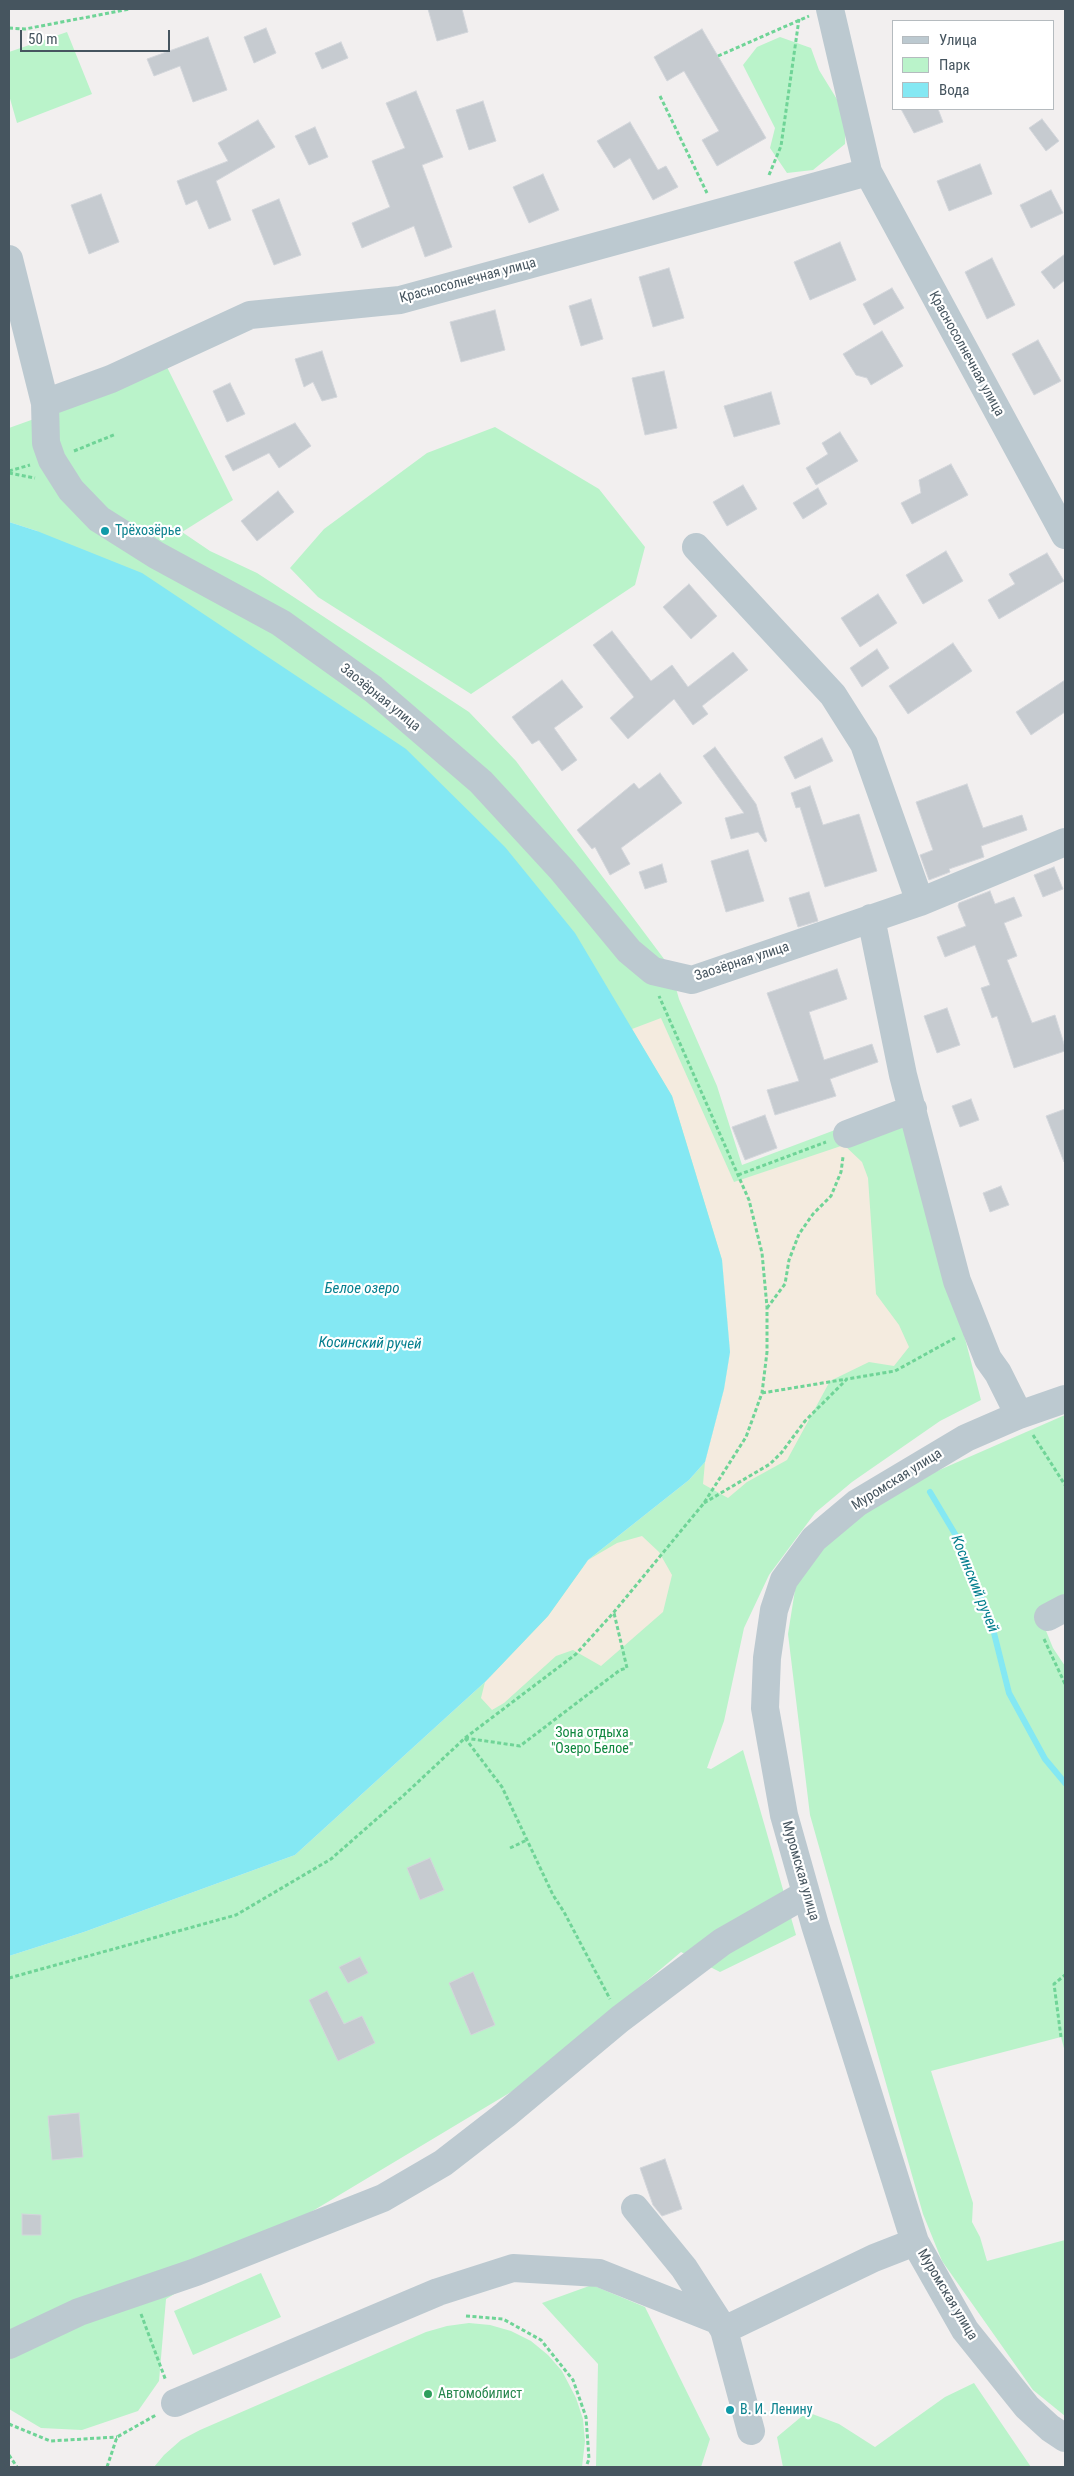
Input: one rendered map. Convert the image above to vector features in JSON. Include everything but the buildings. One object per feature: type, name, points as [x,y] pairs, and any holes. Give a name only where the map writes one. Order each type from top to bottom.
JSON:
[{"type":"street","name":"Красносолнечная улица","points":[[822,11],[868,172],[1065,535]]},
{"type":"street","name":"Красносолнечная улица","points":[[44,403],[110,379],[250,315],[400,300],[868,172]]},
{"type":"street","name":"Заозёрная улица","points":[[9,259],[44,403],[46,443],[52,460],[70,490],[99,519],[156,555],[281,623],[373,689],[481,782],[562,870],[629,951],[653,971],[692,980],[920,902],[1065,842]]},
{"type":"street","points":[[696,547],[833,696],[864,744],[920,902]]},
{"type":"street","points":[[871,918],[913,1110],[957,1281],[988,1358],[1019,1414]]},
{"type":"street","points":[[845,1143],[913,1110]]},
{"type":"street","name":"Муромская улица","points":[[1065,1399],[1019,1414],[966,1438],[857,1503],[814,1539],[784,1580],[774,1610],[767,1658],[765,1708],[784,1815],[806,1894],[915,2242],[965,2330],[1027,2407],[1050,2428],[1065,2438]]},
{"type":"street","points":[[9,2345],[79,2312],[196,2272],[383,2198],[443,2163],[505,2115],[620,2019],[722,1942],[806,1894]]},
{"type":"street","points":[[635,2208],[684,2268],[721,2325],[751,2431]]},
{"type":"street","points":[[175,2403],[438,2292],[513,2268],[599,2273],[721,2325],[915,2242]]},
{"type":"path","points":[[9,28],[25,29],[130,9]]},
{"type":"path","points":[[718,56],[798,19],[822,11]]},
{"type":"path","points":[[756,203],[781,146],[798,19]]},
{"type":"path","points":[[660,96],[717,214]]},
{"type":"path","points":[[52,460],[116,434]]},
{"type":"path","points":[[9,1978],[236,1914],[330,1859],[404,1795],[465,1738],[576,1654],[614,1612],[704,1503],[746,1436],[762,1393],[767,1352],[762,1253],[748,1200],[661,1004],[653,971]]},
{"type":"path","points":[[738,1175],[845,1143],[841,1172],[831,1196],[799,1234],[789,1260],[785,1284],[766,1308]]},
{"type":"path","points":[[762,1393],[848,1379],[867,1374],[895,1371],[975,1328]]},
{"type":"path","points":[[704,1503],[770,1464],[782,1452],[805,1421],[848,1379]]},
{"type":"path","points":[[1019,1414],[1065,1485]]},
{"type":"path","points":[[465,1738],[520,1746],[620,1670],[627,1668],[614,1612]]},
{"type":"path","points":[[1056,1612],[1036,1624],[1065,1684]]},
{"type":"path","points":[[465,1738],[502,1787],[553,1895],[564,1912],[620,2019]]},
{"type":"path","points":[[510,1848],[527,1840]]},
{"type":"path","points":[[1061,2037],[1054,1984],[1065,1975]]},
{"type":"path","points":[[9,2424],[50,2441],[117,2438],[175,2403],[141,2314]]},
{"type":"path","points":[[466,2316],[503,2319],[542,2340],[572,2380],[586,2417],[589,2459],[586,2467]]},
{"type":"path","points":[[106,2467],[117,2438]]},
{"type":"path","points":[[9,2455],[17,2467]]},
{"type":"green space","points":[[67,32],[92,94],[17,123],[9,95],[9,52]]},
{"type":"green space","points":[[780,37],[811,48],[819,70],[846,114],[845,144],[813,170],[787,173],[770,148],[775,128],[743,65],[757,47]]},
{"type":"green space","name":"Зона отдыха \"Озеро Белое\"","points":[[164,361],[233,500],[182,532],[210,551],[257,573],[469,712],[516,761],[670,967],[679,999],[717,1086],[742,1165],[904,1104],[981,1400],[940,1421],[852,1482],[815,1513],[769,1575],[744,1628],[724,1721],[707,1768],[711,1769],[743,1750],[796,1935],[720,1972],[681,1952],[526,2083],[166,2299],[159,2381],[138,2411],[82,2430],[41,2428],[9,2409],[9,1956],[84,1932],[295,1855],[485,1682],[588,1560],[689,1480],[705,1462],[724,1389],[730,1352],[722,1260],[37,531],[9,522],[9,428],[59,410]]},
{"type":"green space","points":[[495,427],[599,489],[645,547],[635,585],[471,694],[318,597],[290,568],[324,529],[427,453]]},
{"type":"green space","points":[[1065,1415],[1065,1603],[1040,1616],[1053,1648],[1065,1666],[1065,2052],[1061,2037],[931,2071],[973,2203],[972,2222],[980,2237],[987,2261],[1065,2240],[1065,2416],[1033,2390],[942,2261],[923,2214],[810,1815],[788,1634],[798,1571],[842,1526],[896,1489]]},
{"type":"green space","points":[[261,2273],[281,2317],[193,2355],[174,2311]]},
{"type":"green space","points":[[592,2285],[645,2307],[710,2439],[701,2467],[596,2467],[598,2364],[542,2303]]},
{"type":"green space","name":"Автомобилист","points":[[469,2323],[490,2325],[511,2331],[531,2341],[548,2355],[562,2371],[576,2398],[583,2419],[585,2441],[582,2467],[154,2467],[181,2440],[200,2430],[426,2332],[447,2326]]},
{"type":"green space","points":[[974,2383],[1031,2467],[783,2467],[777,2437],[807,2412],[839,2424],[875,2447],[945,2397]]},
{"type":"sand","points":[[661,1018],[734,1182],[844,1145],[862,1162],[868,1178],[876,1294],[899,1325],[909,1347],[894,1366],[869,1362],[830,1381],[787,1460],[747,1482],[728,1498],[703,1484],[705,1462],[724,1389],[730,1352],[722,1260],[672,1096],[632,1029]]},
{"type":"sand","points":[[642,1536],[659,1552],[672,1575],[663,1612],[601,1666],[573,1650],[556,1656],[504,1703],[492,1710],[481,1698],[485,1682],[548,1616],[588,1560],[617,1543]]},
{"type":"water","name":"Белое озеро","points":[[9,522],[37,531],[142,573],[406,749],[505,847],[575,933],[672,1096],[722,1260],[730,1352],[724,1389],[705,1462],[689,1480],[588,1560],[548,1616],[485,1682],[295,1855],[84,1932],[9,1956]]},
{"type":"waterway","name":"Косинский ручей","points":[[930,1492],[958,1539],[991,1621],[1009,1693],[1045,1759],[1065,1783]]},
{"type":"place","name":"Трёхозёрье","points":[[105,531]]},
{"type":"place","name":"Автомобилист","points":[[428,2394]]},
{"type":"place","name":"В. И. Ленину","points":[[730,2410]]}]
